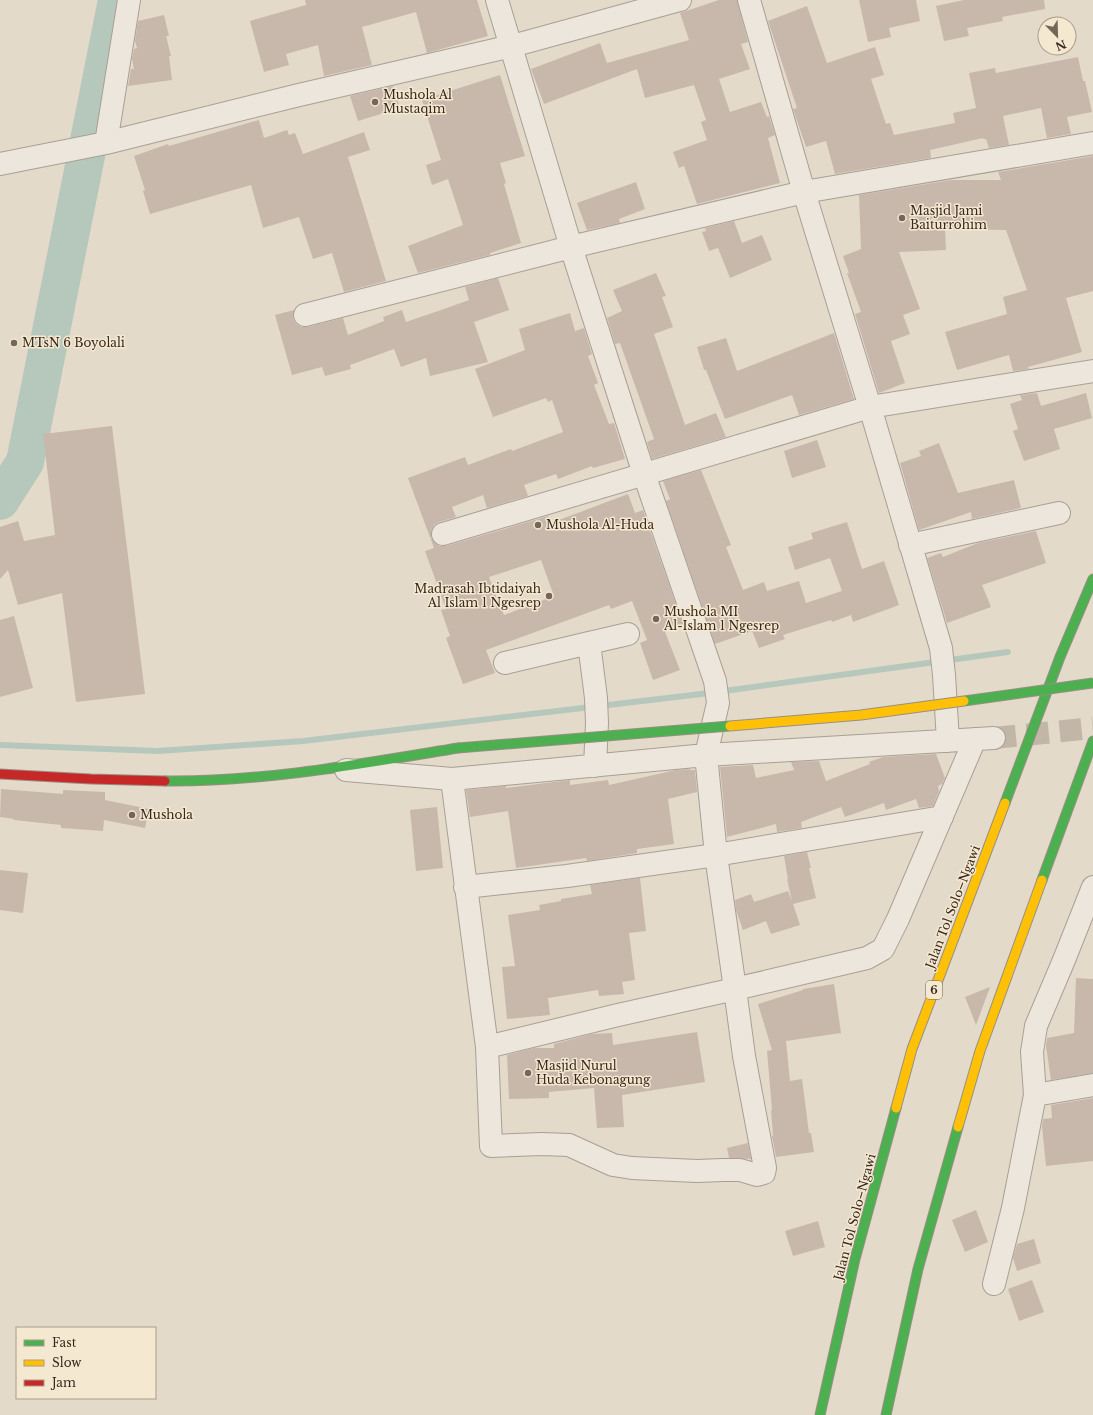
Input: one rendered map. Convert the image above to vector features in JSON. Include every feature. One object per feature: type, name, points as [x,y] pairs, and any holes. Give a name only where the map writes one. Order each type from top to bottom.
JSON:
[{"type":"main road","name":"Jalan Tol Solo–Ngawi","points":[[820,1415],[855,1259],[912,1049],[1060,657],[1093,579]]},
{"type":"main road","points":[[0,774],[150,781],[242,779],[330,769],[458,748],[861,715],[1093,683]]},
{"type":"main road","points":[[886,1415],[918,1269],[980,1051],[1093,741]]},
{"type":"street","points":[[103,144],[130,0]]},
{"type":"street","points":[[452,779],[486,1047],[491,1146],[542,1144],[568,1145],[613,1165],[632,1168],[697,1171],[740,1170],[752,1174],[764,1173],[765,1168],[744,1056],[716,855],[706,756],[718,703],[715,681],[644,474],[571,247],[497,0]]},
{"type":"street","points":[[0,164],[103,144],[299,95],[512,46],[680,0]]},
{"type":"street","points":[[749,0],[804,192],[870,406],[940,648],[944,675],[948,741]]},
{"type":"street","points":[[305,315],[571,247],[804,192],[1093,143]]},
{"type":"street","points":[[443,534],[870,406],[1093,371]]},
{"type":"street","points":[[910,545],[1059,513]]},
{"type":"street","points":[[505,663],[628,634]]},
{"type":"street","points":[[589,643],[598,723],[595,766]]},
{"type":"street","points":[[330,769],[452,779],[706,756],[985,738],[942,817],[898,919],[882,949],[867,958],[486,1047]]},
{"type":"street","points":[[465,887],[567,876],[716,855],[942,817]]},
{"type":"street","points":[[994,1284],[1012,1208],[1035,1095],[1032,1052],[1036,1026],[1092,892]]},
{"type":"street","points":[[1035,1095],[1093,1084]]},
{"type":"building","points":[[305,0],[477,0],[488,36],[427,53],[416,12],[362,27],[372,65],[324,76],[318,45],[286,54],[289,65],[264,72],[250,21],[306,5]]},
{"type":"building","points":[[719,0],[737,0],[748,42],[741,44],[750,69],[719,79],[730,112],[761,102],[767,117],[769,116],[775,135],[768,138],[780,183],[697,204],[684,166],[679,168],[673,152],[707,140],[701,122],[706,120],[694,85],[645,98],[637,69],[544,104],[531,69],[600,43],[607,63],[689,40],[680,13]]},
{"type":"building","points":[[859,0],[916,0],[920,21],[889,28],[891,37],[868,42]]},
{"type":"building","points":[[964,0],[1044,0],[1045,9],[1002,17],[1003,21],[967,28],[969,36],[944,41],[936,6]]},
{"type":"building","points":[[807,6],[827,63],[875,47],[884,75],[871,79],[886,124],[890,123],[894,135],[955,123],[953,113],[976,108],[969,73],[995,68],[996,73],[1078,57],[1092,112],[1067,117],[1071,134],[1047,138],[1041,108],[1003,116],[1009,145],[989,148],[986,139],[983,138],[930,150],[931,158],[835,174],[826,141],[806,147],[793,109],[797,108],[768,21]]},
{"type":"building","points":[[164,15],[169,36],[166,36],[171,56],[169,56],[172,80],[128,86],[131,69],[134,69],[132,59],[134,49],[137,48],[135,41],[138,21]]},
{"type":"building","points":[[500,75],[525,156],[500,163],[506,183],[504,184],[521,243],[490,253],[490,255],[418,273],[408,246],[463,225],[448,179],[432,185],[426,165],[441,160],[422,100]]},
{"type":"building","name":"Mushola Al Mustaqim","points":[[393,86],[400,108],[358,121],[350,96]]},
{"type":"building","points":[[259,120],[264,138],[287,130],[289,135],[295,133],[303,154],[364,132],[370,150],[348,157],[386,281],[344,292],[332,253],[313,259],[299,217],[263,228],[251,185],[150,214],[143,191],[145,190],[134,156],[168,144],[169,146]]},
{"type":"building","points":[[1093,156],[1093,291],[1066,298],[1082,352],[1028,367],[1029,369],[1013,371],[1009,355],[957,370],[945,332],[1007,314],[1003,297],[1027,290],[1006,230],[945,229],[946,250],[899,252],[920,309],[903,315],[910,334],[891,341],[905,383],[879,393],[855,314],[861,312],[847,273],[849,273],[843,256],[861,249],[859,195],[951,180],[1001,180],[998,172]]},
{"type":"building","points":[[636,182],[645,209],[619,219],[620,223],[587,230],[577,203]]},
{"type":"building","points":[[734,221],[742,243],[762,235],[772,260],[730,278],[718,248],[709,251],[702,232],[706,231],[705,228]]},
{"type":"building","points":[[656,273],[666,296],[662,297],[673,327],[654,334],[685,425],[716,413],[726,437],[652,459],[647,442],[654,439],[620,343],[615,344],[607,318],[622,311],[613,290]]},
{"type":"building","points":[[498,278],[509,310],[474,322],[488,362],[430,376],[426,358],[401,367],[394,349],[350,365],[351,369],[325,376],[322,367],[292,375],[275,315],[294,310],[293,318],[296,324],[302,327],[308,327],[343,318],[348,335],[384,321],[383,317],[402,310],[406,322],[469,300],[465,287]]},
{"type":"building","points":[[570,313],[575,331],[584,328],[592,354],[588,356],[598,383],[594,385],[609,424],[614,423],[625,459],[593,468],[592,466],[558,479],[556,474],[524,485],[528,496],[487,508],[483,495],[452,507],[456,517],[434,525],[431,531],[431,538],[440,546],[446,546],[548,516],[551,523],[628,494],[635,513],[643,510],[683,625],[665,632],[680,670],[653,680],[640,643],[647,640],[632,601],[611,609],[609,605],[486,650],[495,673],[463,684],[446,638],[450,636],[441,610],[446,609],[425,551],[434,548],[408,478],[465,457],[468,465],[511,449],[512,451],[563,432],[552,400],[548,402],[546,398],[493,417],[475,369],[525,350],[519,329]],"holes":[[[541,560],[554,596],[504,615],[489,577]]]},
{"type":"building","points":[[834,333],[854,399],[799,415],[792,395],[725,419],[706,370],[704,370],[697,347],[726,338],[737,371]]},
{"type":"building","points":[[1037,393],[1041,406],[1086,393],[1092,418],[1054,429],[1060,449],[1024,461],[1013,431],[1018,429],[1010,404],[1022,400],[1020,395]]},
{"type":"building","points":[[112,426],[145,694],[76,702],[62,593],[18,605],[8,570],[0,579],[0,527],[18,521],[24,541],[55,535],[43,434]]},
{"type":"building","points":[[817,440],[826,467],[792,478],[784,451]]},
{"type":"building","points":[[939,443],[958,493],[1014,480],[1021,508],[972,519],[971,512],[919,530],[900,463],[921,456],[919,451]]},
{"type":"building","points":[[701,470],[731,545],[726,547],[743,590],[764,582],[767,591],[799,581],[806,603],[842,591],[830,558],[795,570],[788,547],[813,539],[811,533],[847,522],[862,569],[884,561],[899,605],[853,622],[851,615],[832,622],[831,620],[783,635],[785,639],[759,648],[752,631],[715,644],[666,501],[670,499],[663,481]]},
{"type":"building","points":[[1036,531],[1046,563],[982,585],[991,607],[947,623],[927,558],[941,553],[943,557],[978,543]]},
{"type":"building","points":[[14,616],[33,688],[0,697],[0,620]]},
{"type":"building","points":[[936,754],[945,778],[942,784],[938,786],[939,791],[933,806],[919,808],[916,799],[886,810],[884,803],[845,817],[841,807],[801,822],[802,828],[777,832],[776,824],[727,837],[720,767],[753,765],[756,778],[794,770],[791,762],[819,761],[826,781],[870,764],[869,762],[883,757]]},
{"type":"building","points":[[676,770],[695,770],[697,792],[668,799],[674,844],[637,849],[637,853],[587,861],[586,858],[516,868],[508,811],[470,817],[466,790],[506,786],[506,788],[570,780],[570,785],[608,780],[609,785]]},
{"type":"building","points":[[1,789],[63,794],[63,790],[105,792],[105,800],[149,809],[145,828],[104,820],[103,831],[61,828],[61,825],[0,817]]},
{"type":"building","points":[[437,807],[443,868],[416,871],[410,810]]},
{"type":"building","points":[[807,852],[816,898],[793,904],[800,925],[771,934],[766,921],[743,930],[736,910],[735,900],[751,894],[754,902],[788,891],[792,901],[784,856]]},
{"type":"building","points":[[0,870],[28,873],[23,913],[0,910]]},
{"type":"building","points":[[640,878],[646,931],[629,933],[635,980],[622,982],[624,994],[599,996],[598,990],[548,998],[550,1015],[507,1019],[502,967],[515,966],[508,915],[540,910],[539,905],[561,901],[561,899],[592,894],[590,885]]},
{"type":"building","points":[[1076,978],[1093,979],[1093,1073],[1051,1080],[1046,1046],[1047,1038],[1074,1033]]},
{"type":"building","points":[[834,984],[841,1033],[786,1041],[790,1081],[802,1079],[809,1133],[811,1133],[814,1152],[776,1157],[772,1136],[772,1110],[767,1051],[772,1050],[758,1004],[803,989]]},
{"type":"building","points":[[990,987],[976,1025],[965,997]]},
{"type":"building","points":[[697,1032],[705,1082],[622,1095],[624,1127],[597,1128],[594,1088],[549,1092],[549,1098],[509,1099],[507,1055],[534,1048],[554,1048],[554,1044],[592,1034],[612,1033],[613,1045]]},
{"type":"building","points":[[1093,1098],[1093,1161],[1046,1166],[1042,1126],[1043,1119],[1052,1118],[1051,1105]]},
{"type":"building","points":[[748,1143],[751,1159],[729,1158],[727,1148]]},
{"type":"building","points":[[976,1210],[988,1242],[965,1252],[952,1220]]},
{"type":"building","points":[[818,1221],[825,1247],[793,1256],[785,1231]]},
{"type":"building","points":[[1034,1239],[1041,1263],[1017,1271],[1013,1258],[1017,1244]]},
{"type":"building","points":[[1032,1280],[1044,1312],[1019,1321],[1008,1289]]},
{"type":"waterway","points":[[0,501],[25,462],[117,0]]},
{"type":"waterway","points":[[0,745],[158,751],[303,741],[710,693],[1008,652]]},
{"type":"tunnel","points":[[994,738],[1093,728]]},
{"type":"traffic: fast","points":[[1005,803],[1060,657],[1093,579]]},
{"type":"traffic: fast","points":[[964,701],[1093,683]]},
{"type":"traffic: fast","points":[[458,748],[730,726]]},
{"type":"traffic: fast","points":[[1042,880],[1093,741]]},
{"type":"traffic: fast","points":[[165,781],[239,779],[312,771],[458,748]]},
{"type":"traffic: fast","points":[[820,1415],[855,1259],[896,1108]]},
{"type":"traffic: fast","points":[[886,1415],[918,1269],[958,1127]]},
{"type":"traffic: slow","points":[[730,726],[861,715],[964,701]]},
{"type":"traffic: slow","points":[[896,1108],[912,1049],[1005,803]]},
{"type":"traffic: slow","points":[[958,1127],[980,1051],[1042,880]]},
{"type":"traffic: jam","points":[[0,774],[165,781]]},
{"type":"place","name":"Mushola Al Mustaqim","points":[[375,102]]},
{"type":"place","name":"Masjid Jami Baiturrohim","points":[[902,218]]},
{"type":"place","name":"MTsN 6 Boyolali","points":[[14,343]]},
{"type":"place","name":"Mushola Al-Huda","points":[[538,525]]},
{"type":"place","name":"Madrasah Ibtidaiyah Al Islam 1 Ngesrep","points":[[549,596]]},
{"type":"place","name":"Mushola MI Al-Islam 1 Ngesrep","points":[[656,619]]},
{"type":"place","name":"Mushola","points":[[132,815]]},
{"type":"place","name":"Masjid Nurul Huda Kebonagung","points":[[528,1073]]}]
